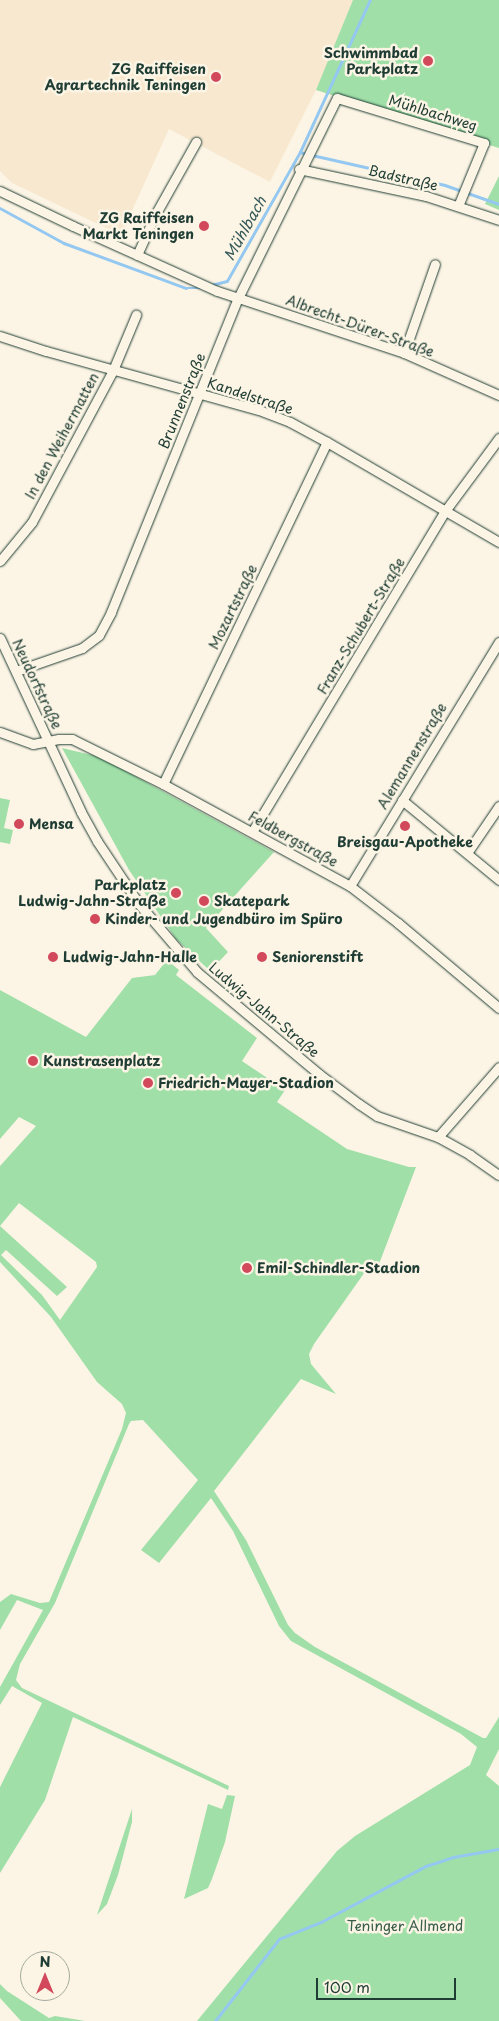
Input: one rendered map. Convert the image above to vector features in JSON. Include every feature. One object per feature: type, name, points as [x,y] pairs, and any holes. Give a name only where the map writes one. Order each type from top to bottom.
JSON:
[{"type":"street","name":"Brunnenstraße","points":[[16,672],[82,648],[99,635],[111,612],[238,298],[312,145],[337,98]]},
{"type":"street","name":"Mühlbachweg","points":[[337,98],[484,143],[460,202]]},
{"type":"street","points":[[137,254],[155,215],[196,142]]},
{"type":"street","name":"Badstraße","points":[[300,170],[460,202],[499,220]]},
{"type":"street","name":"Albrecht-Dürer-Straße","points":[[0,191],[218,291],[404,353],[499,395]]},
{"type":"street","points":[[404,353],[435,264]]},
{"type":"street","name":"In den Weihermatten","points":[[0,561],[32,522],[113,370],[136,315]]},
{"type":"street","name":"Kandelstraße","points":[[0,336],[113,370],[259,410],[290,422],[328,442],[499,542]]},
{"type":"street","name":"Franz-Schubert-Straße","points":[[252,832],[445,511],[499,438]]},
{"type":"street","name":"Mozartstraße","points":[[163,784],[328,442]]},
{"type":"street","name":"Neudorfstraße","points":[[0,638],[48,741]]},
{"type":"street","name":"Alemannenstraße","points":[[350,886],[499,642]]},
{"type":"street","name":"Feldbergstraße","points":[[0,732],[33,744],[59,739],[72,739],[163,784],[350,886],[398,923],[499,1008]]},
{"type":"street","name":"Ludwig-Jahn-Straße","points":[[48,741],[81,812],[100,846],[139,904],[197,972],[319,1074],[359,1104],[377,1116],[438,1137],[470,1155],[499,1175]]},
{"type":"street","points":[[402,800],[499,880]]},
{"type":"street","points":[[467,853],[499,806]]},
{"type":"street","points":[[438,1137],[499,1067]]},
{"type":"shaded area","points":[[0,0],[353,0],[321,80],[270,182],[169,129],[121,235],[12,183],[0,171]]},
{"type":"green space","name":"Schwimmbad Parkplatz","points":[[353,0],[499,0],[499,148],[316,90]]},
{"type":"green space","points":[[499,176],[499,210],[485,204]]},
{"type":"green space","points":[[62,748],[100,757],[274,852],[206,928],[228,952],[210,971],[176,939],[129,870]]},
{"type":"green space","points":[[0,798],[10,800],[4,828],[13,830],[10,844],[0,842]]},
{"type":"green space","name":"Teninger Allmend","points":[[167,960],[179,970],[176,975],[257,1038],[242,1061],[285,1090],[277,1102],[347,1149],[409,1167],[416,1167],[379,1264],[372,1262],[314,1344],[309,1354],[311,1364],[336,1394],[301,1379],[214,1491],[246,1540],[288,1625],[295,1633],[315,1647],[483,1738],[486,1738],[499,1717],[499,1749],[486,1775],[499,1786],[499,2021],[197,2021],[337,1851],[355,1836],[470,1765],[477,1747],[461,1734],[291,1641],[279,1626],[233,1531],[211,1498],[159,1563],[141,1550],[198,1480],[143,1420],[131,1421],[129,1424],[55,1603],[20,1664],[16,1680],[22,1688],[229,1786],[228,1790],[73,1717],[45,1800],[0,1873],[0,1787],[42,1703],[12,1686],[0,1705],[0,1687],[43,1610],[17,1600],[0,1630],[0,1602],[11,1594],[40,1603],[49,1602],[122,1429],[126,1413],[122,1404],[97,1382],[51,1317],[0,1262],[0,1226],[0,1166],[36,1126],[19,1117],[0,1139],[0,990],[86,1037],[132,978],[155,975]],"holes":[[[19,1203],[96,1262],[97,1267],[60,1320],[42,1295],[1,1255],[6,1250],[57,1296],[67,1287],[0,1226]]]},
{"type":"green space","points":[[227,1795],[235,1796],[225,1842],[212,1879],[208,1888],[184,1899],[208,1804],[222,1809]]},
{"type":"green space","points":[[132,1809],[132,1822],[118,1875],[107,1904],[97,1915]]},
{"type":"green space","points":[[0,1984],[20,2001],[49,2018],[55,2016],[85,2021],[21,2021],[0,1998]]},
{"type":"waterway","points":[[300,152],[370,0]]},
{"type":"waterway","name":"Mühlbach","points":[[211,285],[227,281],[300,152],[307,154]]},
{"type":"waterway","name":"Mühlbach","points":[[312,155],[445,185],[499,204]]},
{"type":"waterway","name":"Mühlbach","points":[[0,208],[64,243],[186,288],[200,288]]},
{"type":"waterway","points":[[215,2021],[279,1939],[321,1922],[426,1866],[453,1857],[499,1849]]},
{"type":"place","name":"Schwimmbad Parkplatz","points":[[428,61]]},
{"type":"place","name":"ZG Raiffeisen Agrartechnik Teningen","points":[[216,77]]},
{"type":"place","name":"ZG Raiffeisen Markt Teningen","points":[[204,226]]},
{"type":"place","name":"Mensa","points":[[19,824]]},
{"type":"place","name":"Breisgau-Apotheke","points":[[405,826]]},
{"type":"place","name":"Parkplatz Ludwig-Jahn-Straße","points":[[176,893]]},
{"type":"place","name":"Skatepark","points":[[204,901]]},
{"type":"place","name":"Kinder- und Jugendbüro im Spüro","points":[[95,919]]},
{"type":"place","name":"Ludwig-Jahn-Halle","points":[[53,957]]},
{"type":"place","name":"Seniorenstift","points":[[262,957]]},
{"type":"place","name":"Kunstrasenplatz","points":[[33,1061]]},
{"type":"place","name":"Friedrich-Mayer-Stadion","points":[[148,1083]]},
{"type":"place","name":"Emil-Schindler-Stadion","points":[[247,1268]]}]
